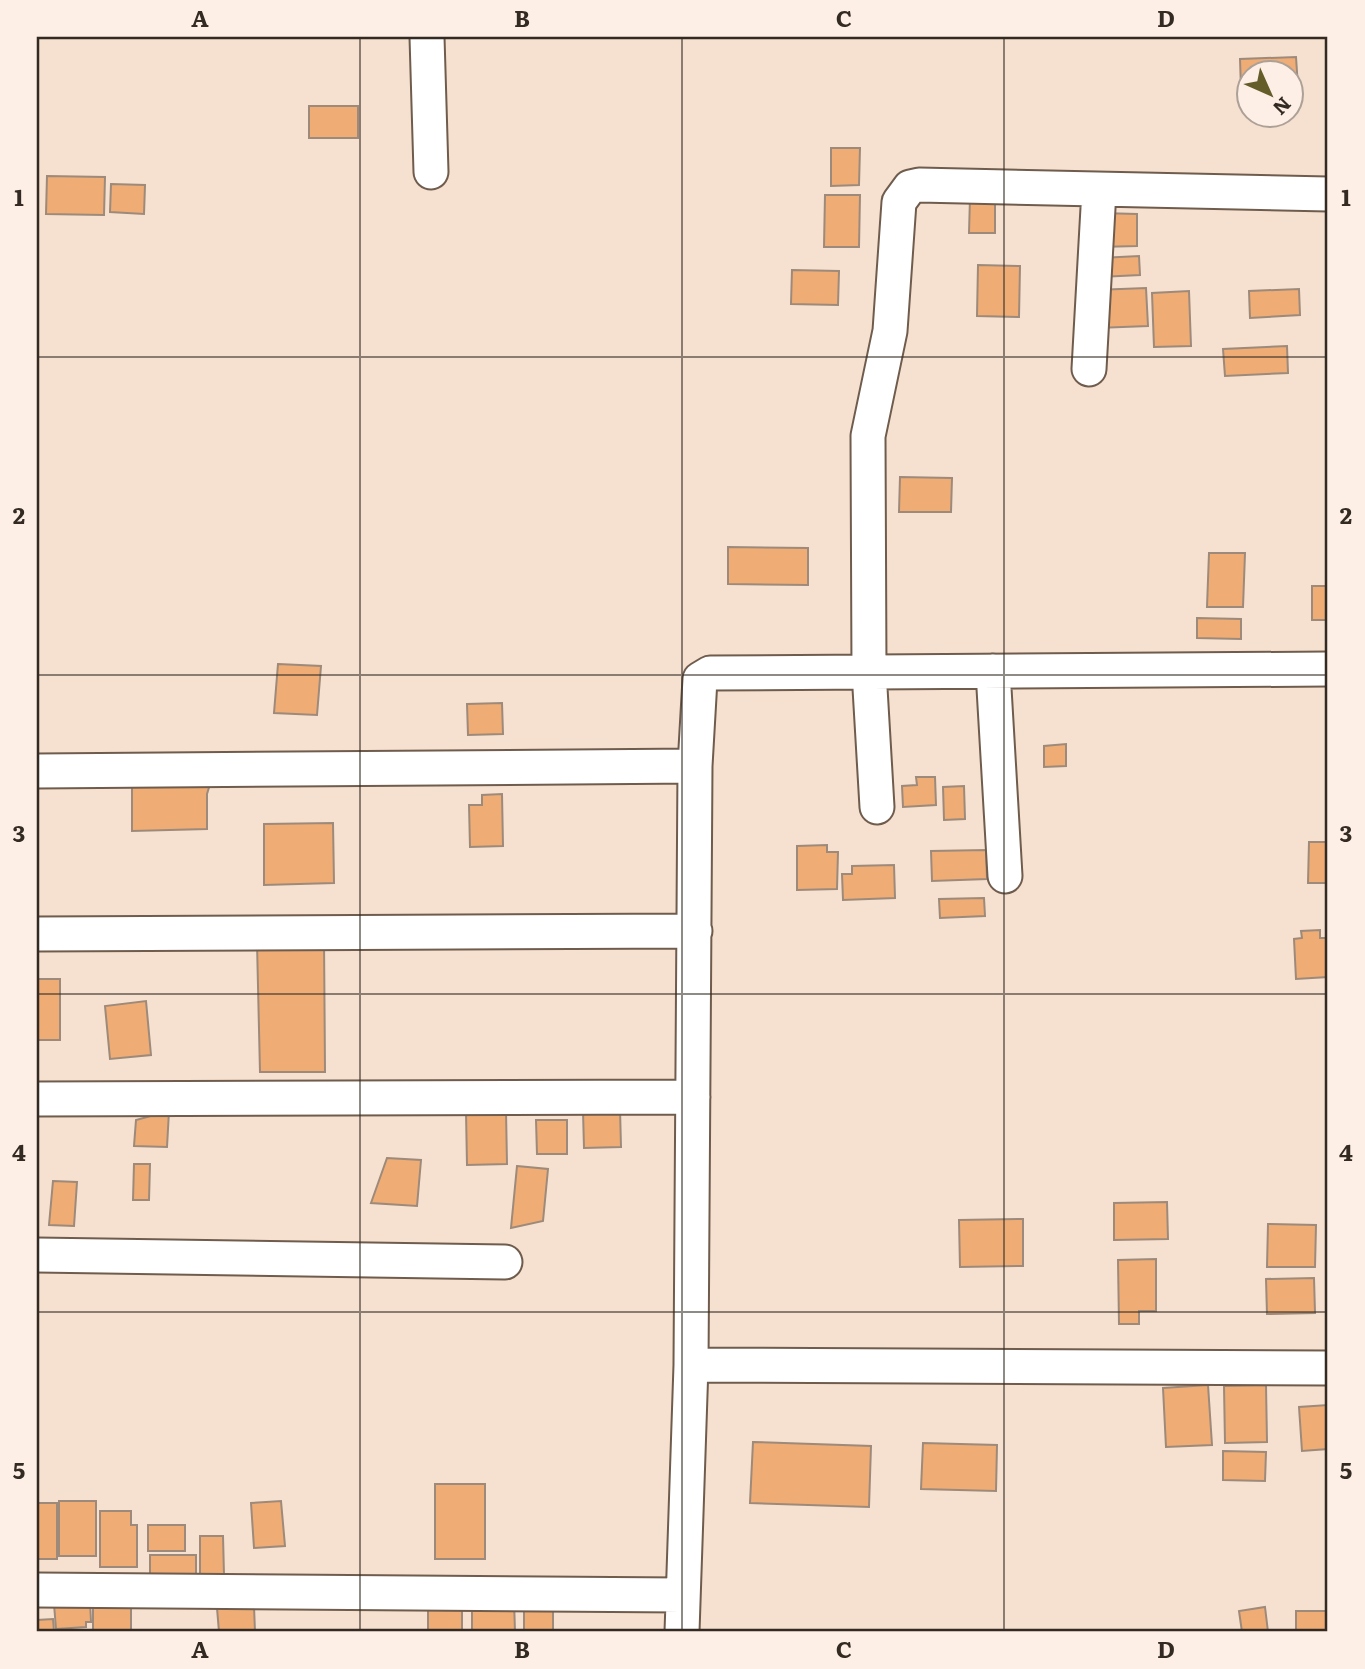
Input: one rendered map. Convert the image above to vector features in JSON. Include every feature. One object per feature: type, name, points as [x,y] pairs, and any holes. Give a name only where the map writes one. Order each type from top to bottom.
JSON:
[{"type":"street","points":[[427,37],[431,172]]},
{"type":"street","points":[[877,807],[869,671],[868,436],[890,331],[899,202],[910,187],[919,185],[1328,194]]},
{"type":"street","points":[[1088,369],[1099,190]]},
{"type":"street","points":[[682,1632],[681,1595],[691,1365],[695,766],[699,683],[706,673],[1328,669]]},
{"type":"street","points":[[993,671],[1005,876]]},
{"type":"street","points":[[37,771],[695,766]]},
{"type":"street","points":[[37,934],[695,931]]},
{"type":"street","points":[[37,1099],[693,1097]]},
{"type":"street","points":[[37,1255],[505,1262]]},
{"type":"street","points":[[691,1365],[1328,1368]]},
{"type":"street","points":[[37,1590],[681,1595]]},
{"type":"building","points":[[1296,57],[1296,60],[1240,60]]},
{"type":"building","points":[[309,106],[358,106],[358,138],[309,138]]},
{"type":"building","points":[[831,148],[860,148],[859,185],[831,186]]},
{"type":"building","points":[[47,176],[105,177],[104,215],[46,214]]},
{"type":"building","points":[[111,184],[145,185],[144,214],[110,212]]},
{"type":"building","points":[[825,195],[860,195],[859,247],[824,247]]},
{"type":"building","points":[[970,198],[995,199],[995,233],[969,233]]},
{"type":"building","points":[[1100,213],[1137,214],[1137,246],[1099,247]]},
{"type":"building","points":[[1139,256],[1140,275],[1100,277],[1100,258]]},
{"type":"building","points":[[978,265],[1020,266],[1019,317],[977,316]]},
{"type":"building","points":[[792,270],[839,271],[838,305],[791,304]]},
{"type":"building","points":[[1146,288],[1148,326],[1097,328],[1095,290]]},
{"type":"building","points":[[1299,289],[1300,315],[1250,318],[1249,291]]},
{"type":"building","points":[[1189,291],[1191,346],[1154,347],[1152,293]]},
{"type":"building","points":[[1287,346],[1288,373],[1225,376],[1223,349]]},
{"type":"building","points":[[900,477],[952,478],[951,512],[899,512]]},
{"type":"building","points":[[728,547],[808,548],[808,585],[728,584]]},
{"type":"building","points":[[1209,553],[1245,553],[1243,607],[1207,607]]},
{"type":"building","points":[[1312,586],[1328,586],[1328,620],[1312,620]]},
{"type":"building","points":[[1197,618],[1241,619],[1241,639],[1197,638]]},
{"type":"building","points":[[278,664],[321,666],[317,715],[274,713]]},
{"type":"building","points":[[502,703],[503,734],[468,735],[467,704]]},
{"type":"building","points":[[1066,744],[1066,766],[1044,767],[1044,746]]},
{"type":"building","points":[[916,777],[935,777],[936,805],[903,807],[902,786],[917,785]]},
{"type":"building","points":[[211,781],[207,794],[207,829],[132,831],[132,782]]},
{"type":"building","points":[[964,786],[965,819],[944,820],[943,787]]},
{"type":"building","points":[[502,794],[503,846],[470,847],[469,805],[482,805],[482,795]]},
{"type":"building","points":[[333,823],[334,883],[264,885],[264,824]]},
{"type":"building","points":[[1309,842],[1328,842],[1328,883],[1308,883]]},
{"type":"building","points":[[827,845],[827,852],[838,852],[837,889],[797,890],[797,846]]},
{"type":"building","points":[[986,850],[987,879],[932,881],[931,851]]},
{"type":"building","points":[[894,865],[895,898],[843,900],[842,874],[852,874],[852,866]]},
{"type":"building","points":[[984,898],[985,916],[940,918],[939,899]]},
{"type":"building","points":[[1320,930],[1320,938],[1328,938],[1328,977],[1296,979],[1294,939],[1302,938],[1301,931]]},
{"type":"building","points":[[324,939],[325,1072],[260,1072],[257,943]]},
{"type":"building","points":[[37,979],[60,979],[60,1040],[37,1040]]},
{"type":"building","points":[[146,1001],[151,1055],[110,1059],[105,1006]]},
{"type":"building","points":[[620,1109],[621,1147],[584,1148],[583,1111]]},
{"type":"building","points":[[169,1111],[167,1147],[134,1146],[136,1120]]},
{"type":"building","points":[[506,1111],[507,1164],[467,1165],[466,1112]]},
{"type":"building","points":[[536,1120],[567,1120],[567,1154],[537,1154]]},
{"type":"building","points":[[387,1158],[421,1160],[417,1206],[371,1203]]},
{"type":"building","points":[[134,1164],[150,1164],[149,1200],[133,1200]]},
{"type":"building","points":[[517,1166],[548,1169],[543,1221],[511,1228]]},
{"type":"building","points":[[53,1181],[77,1182],[74,1226],[49,1225]]},
{"type":"building","points":[[1167,1202],[1168,1239],[1114,1240],[1114,1203]]},
{"type":"building","points":[[1023,1219],[1023,1266],[960,1267],[959,1220]]},
{"type":"building","points":[[1268,1224],[1316,1225],[1315,1267],[1267,1267]]},
{"type":"building","points":[[1156,1259],[1156,1311],[1139,1311],[1139,1324],[1119,1324],[1118,1260]]},
{"type":"building","points":[[1314,1278],[1315,1313],[1267,1314],[1266,1279]]},
{"type":"building","points":[[1208,1385],[1212,1445],[1166,1447],[1163,1388]]},
{"type":"building","points":[[1266,1385],[1267,1442],[1225,1443],[1224,1386]]},
{"type":"building","points":[[1328,1405],[1328,1449],[1302,1451],[1299,1407]]},
{"type":"building","points":[[753,1442],[871,1446],[869,1507],[750,1503]]},
{"type":"building","points":[[923,1443],[997,1445],[996,1491],[921,1489]]},
{"type":"building","points":[[1223,1451],[1266,1452],[1265,1481],[1223,1480]]},
{"type":"building","points":[[435,1484],[485,1484],[485,1559],[435,1559]]},
{"type":"building","points":[[59,1501],[96,1501],[96,1556],[59,1556]]},
{"type":"building","points":[[281,1501],[285,1546],[254,1548],[251,1503]]},
{"type":"building","points":[[37,1503],[57,1503],[57,1559],[37,1559]]},
{"type":"building","points":[[100,1511],[131,1511],[131,1525],[137,1525],[137,1567],[100,1567]]},
{"type":"building","points":[[148,1525],[185,1525],[185,1551],[148,1551]]},
{"type":"building","points":[[200,1536],[223,1536],[224,1575],[200,1575]]},
{"type":"building","points":[[150,1555],[196,1555],[196,1576],[150,1576]]},
{"type":"building","points":[[428,1600],[462,1601],[462,1632],[428,1632]]},
{"type":"building","points":[[472,1600],[514,1600],[515,1632],[472,1632]]},
{"type":"building","points":[[90,1601],[91,1622],[86,1622],[86,1627],[56,1629],[54,1604]]},
{"type":"building","points":[[93,1604],[131,1604],[131,1632],[93,1632]]},
{"type":"building","points":[[254,1606],[255,1632],[219,1632],[217,1608]]},
{"type":"building","points":[[524,1607],[553,1607],[553,1632],[524,1632]]},
{"type":"building","points":[[1265,1607],[1268,1632],[1242,1632],[1239,1611]]},
{"type":"building","points":[[1296,1611],[1328,1611],[1328,1632],[1296,1632]]},
{"type":"building","points":[[53,1619],[54,1632],[37,1632],[37,1620]]}]
